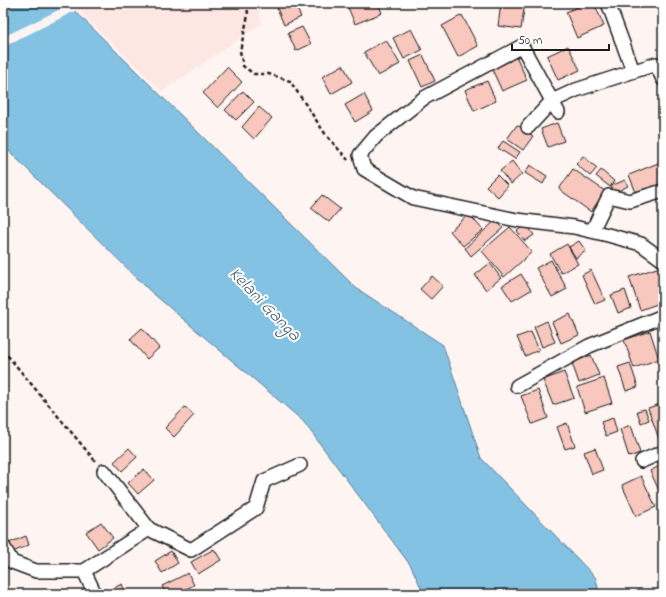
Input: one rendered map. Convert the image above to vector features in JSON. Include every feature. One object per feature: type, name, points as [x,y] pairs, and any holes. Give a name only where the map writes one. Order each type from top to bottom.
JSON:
[{"type":"street","points":[[608,3],[633,71]]},
{"type":"street","points":[[555,107],[522,46],[424,98],[376,136],[360,155],[364,168],[413,198],[517,220],[574,227],[592,231],[641,244],[663,260]]},
{"type":"street","points":[[528,127],[576,90],[656,64],[663,80]]},
{"type":"street","points":[[592,231],[609,196],[630,201],[663,191]]},
{"type":"street","points":[[517,386],[589,346],[663,316]]},
{"type":"street","points":[[642,461],[663,452]]},
{"type":"street","points":[[104,471],[149,529],[191,550],[256,508],[264,481],[300,465]]},
{"type":"street","points":[[3,546],[12,562],[36,571],[84,571],[149,529]]},
{"type":"street","points":[[84,571],[95,594]]},
{"type":"path","points":[[247,3],[248,14],[240,51],[244,66],[254,74],[269,74],[290,81],[326,135],[350,162],[364,168]]},
{"type":"path","points":[[3,350],[104,471]]},
{"type":"shaded area","points":[[71,3],[256,3],[262,23],[162,91]]},
{"type":"water","name":"Kelani Ganga","points":[[3,3],[67,3],[356,288],[443,345],[481,458],[596,578],[599,594],[424,594],[411,566],[303,421],[149,290],[3,145]]},
{"type":"pier","points":[[71,4],[77,10],[3,47],[3,37]]},
{"type":"building","points":[[288,3],[294,3],[301,17],[284,25],[277,8]]},
{"type":"building","points":[[352,3],[378,3],[382,13],[355,24],[347,5]]},
{"type":"building","points":[[501,3],[525,3],[521,29],[498,26]]},
{"type":"building","points":[[587,3],[594,3],[604,26],[577,38],[566,12]]},
{"type":"building","points":[[462,15],[478,46],[458,57],[442,26]]},
{"type":"building","points":[[302,27],[311,44],[296,51],[288,33]]},
{"type":"building","points":[[411,29],[422,50],[404,59],[393,38]]},
{"type":"building","points":[[386,40],[400,64],[378,76],[364,52]]},
{"type":"building","points":[[568,46],[580,70],[558,80],[547,56]]},
{"type":"building","points":[[423,55],[435,81],[422,87],[410,61]]},
{"type":"building","points":[[516,56],[527,80],[502,91],[491,67]]},
{"type":"building","points":[[343,65],[352,82],[331,94],[322,77]]},
{"type":"building","points":[[227,67],[242,82],[218,108],[203,93]]},
{"type":"building","points":[[487,81],[496,101],[474,111],[465,90]]},
{"type":"building","points":[[243,91],[254,102],[236,120],[225,110]]},
{"type":"building","points":[[364,94],[373,111],[355,122],[345,105]]},
{"type":"building","points":[[259,107],[272,118],[254,139],[242,127]]},
{"type":"building","points":[[557,123],[564,141],[548,147],[541,129]]},
{"type":"building","points":[[517,125],[533,136],[523,150],[507,139]]},
{"type":"building","points":[[503,141],[520,152],[515,159],[498,148]]},
{"type":"building","points":[[583,156],[597,168],[590,176],[576,164]]},
{"type":"building","points":[[512,161],[522,174],[511,184],[500,171]]},
{"type":"building","points":[[663,161],[663,184],[637,195],[629,175]]},
{"type":"building","points":[[530,165],[547,176],[543,184],[525,173]]},
{"type":"building","points":[[573,169],[605,191],[591,212],[559,189]]},
{"type":"building","points":[[601,170],[614,181],[610,187],[596,176]]},
{"type":"building","points":[[497,175],[508,186],[498,197],[486,186]]},
{"type":"building","points":[[625,180],[628,186],[614,193],[611,186]]},
{"type":"building","points":[[322,195],[340,209],[329,222],[311,208]]},
{"type":"building","points":[[469,214],[483,230],[463,246],[450,231]]},
{"type":"building","points":[[496,220],[503,228],[471,256],[465,248]]},
{"type":"building","points":[[526,224],[534,235],[525,241],[517,231]]},
{"type":"building","points":[[510,227],[532,252],[504,277],[482,251]]},
{"type":"building","points":[[579,241],[586,251],[576,258],[569,247]]},
{"type":"building","points":[[567,244],[578,264],[561,273],[550,254]]},
{"type":"building","points":[[551,260],[567,289],[552,297],[536,268]]},
{"type":"building","points":[[490,263],[501,278],[486,290],[475,275]]},
{"type":"building","points":[[663,266],[663,302],[640,310],[629,277]]},
{"type":"building","points":[[591,270],[605,300],[595,304],[582,275]]},
{"type":"building","points":[[521,274],[531,290],[512,301],[502,286]]},
{"type":"building","points":[[432,276],[443,286],[431,299],[420,289]]},
{"type":"building","points":[[625,290],[631,308],[618,313],[611,295]]},
{"type":"building","points":[[570,314],[579,335],[561,343],[552,322]]},
{"type":"building","points":[[547,321],[555,342],[542,347],[534,327]]},
{"type":"building","points":[[663,322],[663,343],[657,324]]},
{"type":"building","points":[[142,328],[159,348],[147,359],[130,339]]},
{"type":"building","points":[[650,331],[659,359],[634,368],[624,340]]},
{"type":"building","points":[[531,332],[539,350],[525,356],[517,337]]},
{"type":"building","points":[[591,355],[599,375],[579,383],[572,363]]},
{"type":"building","points":[[630,363],[638,387],[626,391],[618,367]]},
{"type":"building","points":[[564,372],[574,398],[553,405],[543,380]]},
{"type":"building","points":[[604,378],[612,403],[585,412],[577,387]]},
{"type":"building","points":[[538,390],[548,418],[532,424],[521,396]]},
{"type":"building","points":[[663,403],[663,438],[659,439],[648,408]]},
{"type":"building","points":[[185,407],[194,415],[174,437],[165,428]]},
{"type":"building","points":[[645,409],[649,420],[641,423],[637,411]]},
{"type":"building","points":[[613,418],[617,432],[606,436],[601,422]]},
{"type":"building","points":[[567,423],[575,446],[565,449],[557,427]]},
{"type":"building","points":[[631,425],[640,453],[629,457],[620,429]]},
{"type":"building","points":[[129,448],[137,457],[122,471],[114,462]]},
{"type":"building","points":[[595,448],[603,470],[592,474],[584,452]]},
{"type":"building","points":[[663,464],[663,499],[650,471]]},
{"type":"building","points":[[144,469],[154,480],[138,494],[128,483]]},
{"type":"building","points":[[641,476],[656,507],[636,516],[622,485]]},
{"type":"building","points":[[101,522],[113,538],[98,549],[86,532]]},
{"type":"building","points":[[26,536],[29,545],[13,552],[9,543]]},
{"type":"building","points":[[214,549],[221,560],[198,574],[191,562]]},
{"type":"building","points":[[171,551],[178,563],[162,573],[155,561]]},
{"type":"building","points":[[188,573],[194,585],[176,594],[166,594],[162,586]]},
{"type":"building","points":[[122,584],[126,594],[105,594],[105,592]]}]
